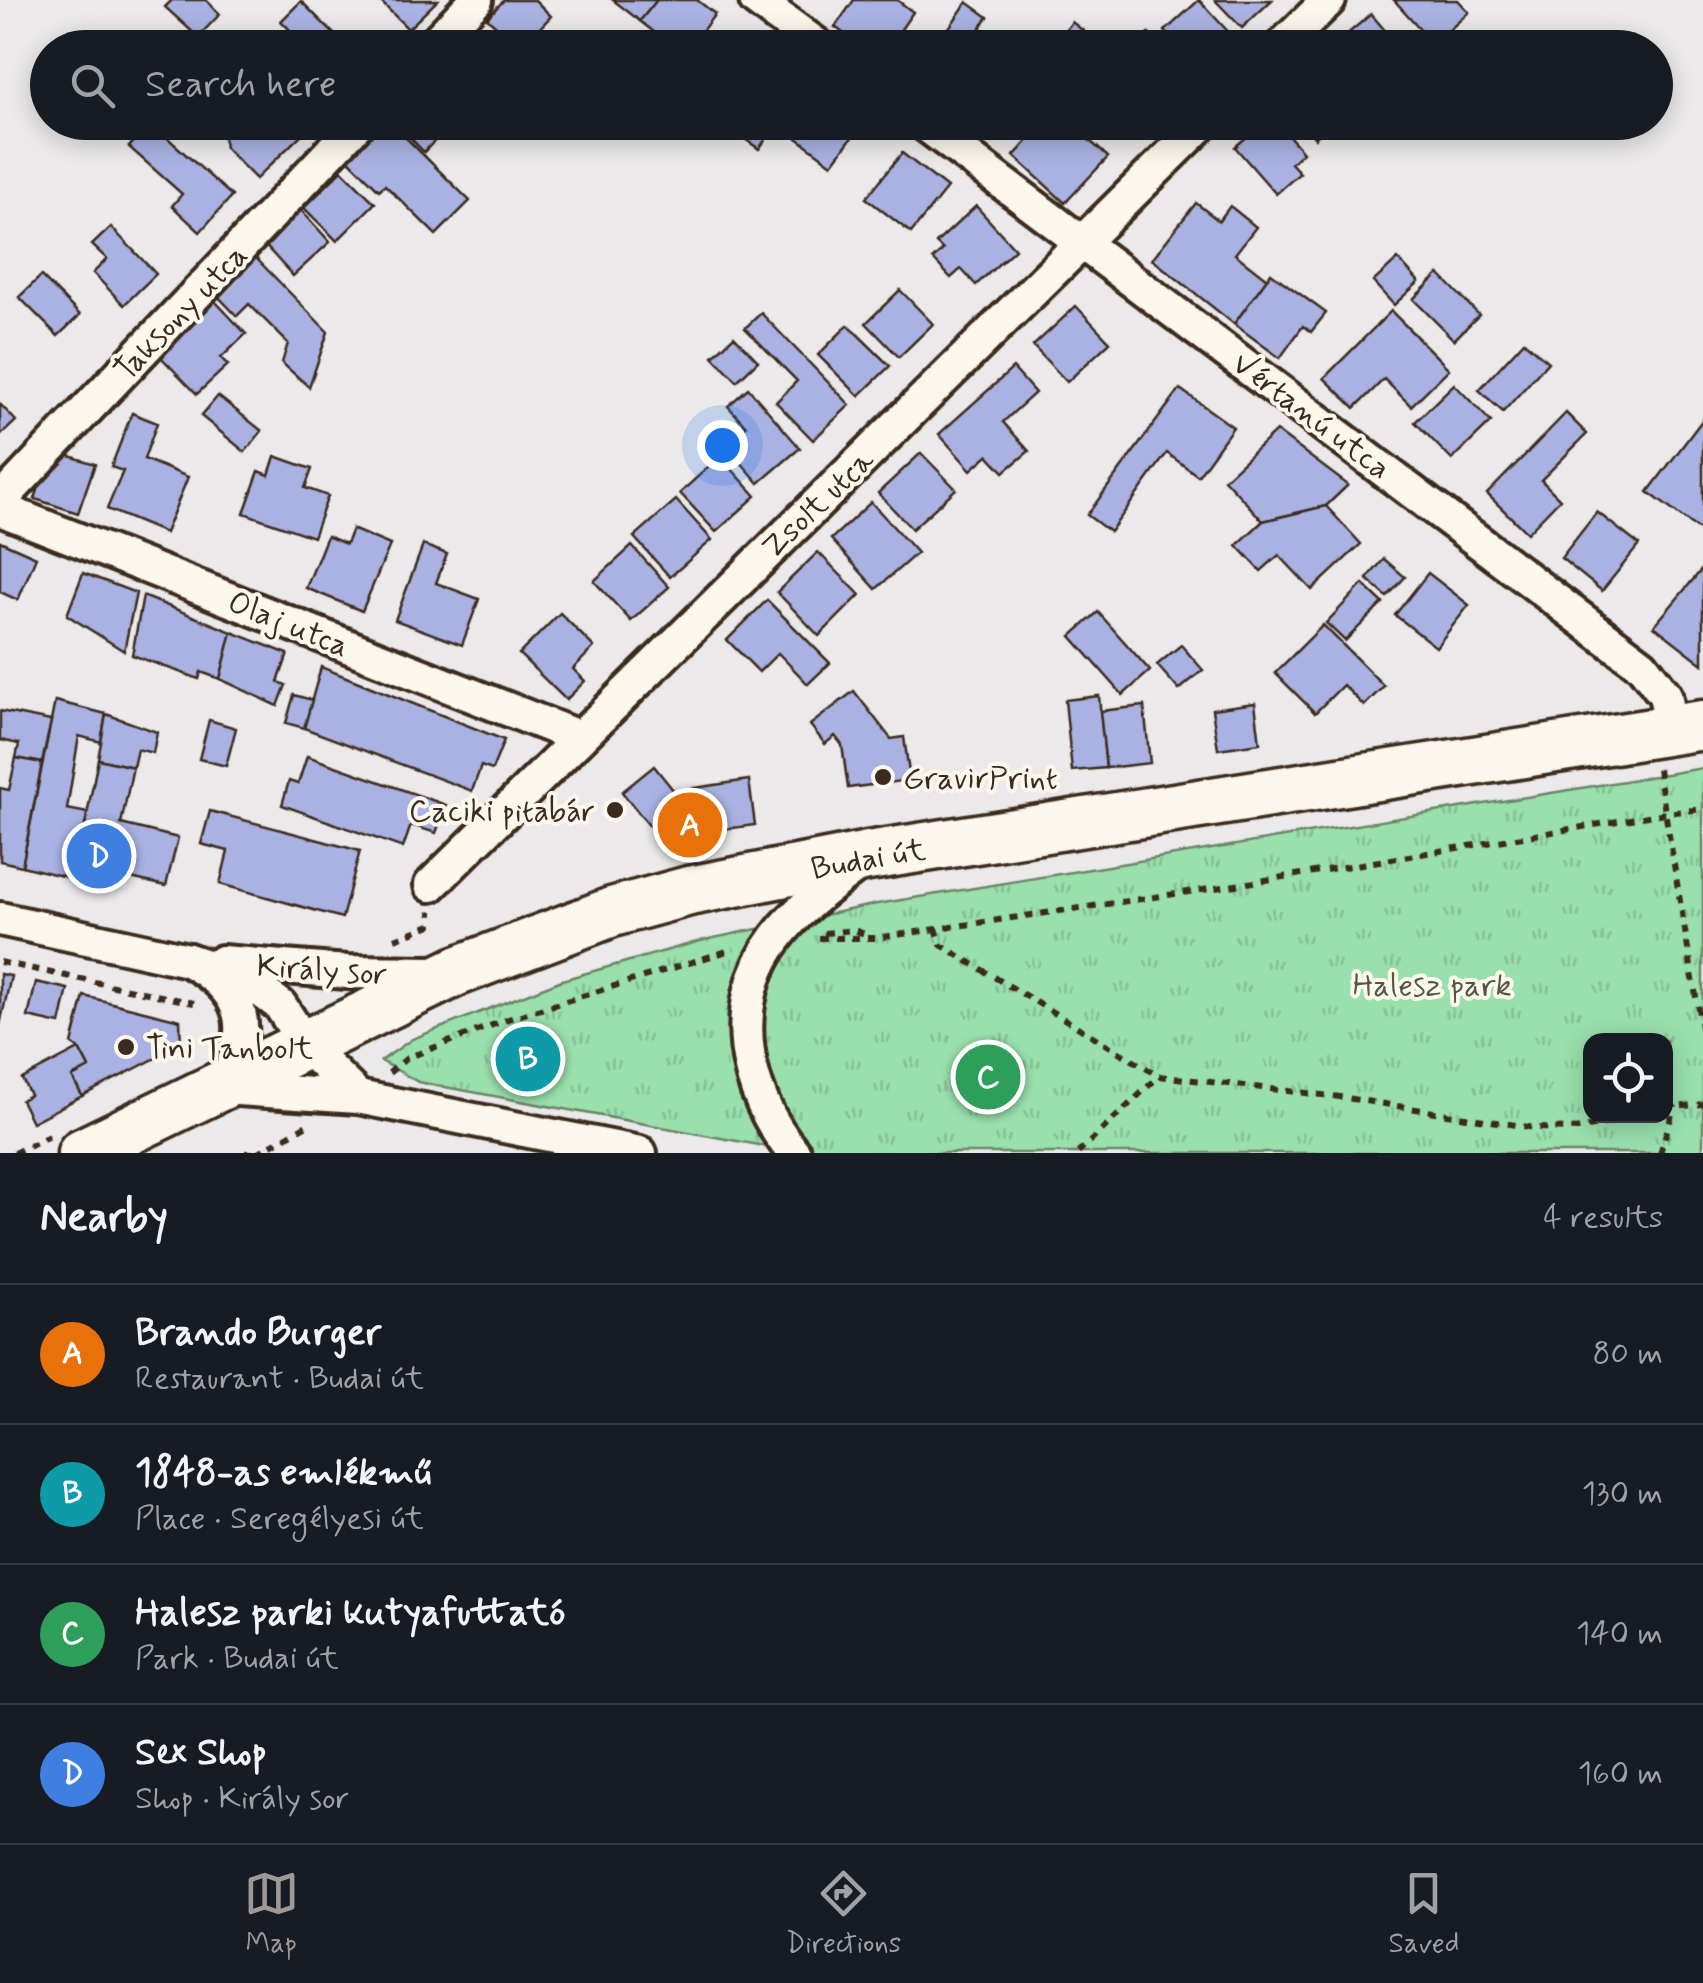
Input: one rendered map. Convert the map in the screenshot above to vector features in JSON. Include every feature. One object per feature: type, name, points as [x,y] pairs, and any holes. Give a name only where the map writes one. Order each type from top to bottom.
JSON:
[{"type":"main road","name":"Budai út","points":[[73,1141],[222,1088],[457,971],[612,912],[689,892],[868,856],[1688,727]]},
{"type":"street","points":[[447,30],[476,0]]},
{"type":"street","points":[[756,0],[796,30]]},
{"type":"street","points":[[1298,30],[1328,0]]},
{"type":"street","name":"Taksony utca","points":[[0,501],[342,140]]},
{"type":"street","name":"Vértanú utca","points":[[946,140],[1642,665],[1688,727]]},
{"type":"street","name":"Zsolt utca","points":[[431,885],[1186,140]]},
{"type":"street","name":"Olaj utca","points":[[0,509],[578,737]]},
{"type":"street","points":[[794,1153],[776,1133],[761,1106],[746,1054],[756,977],[776,937],[806,906],[868,856]]},
{"type":"street","name":"Király sor","points":[[0,919],[188,960],[245,979],[288,1014],[308,1046],[358,1097]]},
{"type":"street","name":"Király sor","points":[[188,960],[384,974],[457,971]]},
{"type":"street","name":"Király sor","points":[[188,960],[215,974],[227,986],[240,1016],[238,1054],[222,1088]]},
{"type":"street","points":[[222,1088],[358,1097],[640,1153]]},
{"type":"path","points":[[508,1019],[776,937],[876,938],[1236,885],[1703,809]]},
{"type":"path","points":[[1666,812],[1703,1039]]},
{"type":"path","points":[[383,944],[431,925],[431,885]]},
{"type":"path","points":[[936,928],[941,945],[1159,1076],[1340,1097],[1535,1128],[1578,1128],[1606,1123]]},
{"type":"path","points":[[0,962],[210,1006]]},
{"type":"path","points":[[1078,1153],[1159,1076]]},
{"type":"path","points":[[1660,1153],[1675,1105],[1703,1104]]},
{"type":"path","points":[[14,1153],[73,1141]]},
{"type":"path","points":[[245,1153],[274,1153]]},
{"type":"green space","name":"Halesz park","points":[[1703,768],[1703,1153],[802,1153],[418,1082],[381,1061],[412,1039],[562,980],[704,940],[877,904]]},
{"type":"building","points":[[172,0],[206,0],[220,14],[205,30],[190,30],[165,7]]},
{"type":"building","points":[[379,0],[438,0],[408,29]]},
{"type":"building","points":[[504,0],[535,0],[551,16],[538,30],[501,30],[487,18]]},
{"type":"building","points":[[613,0],[657,0],[640,21]]},
{"type":"building","points":[[657,0],[697,0],[715,14],[703,30],[651,30],[640,21]]},
{"type":"building","points":[[854,0],[897,0],[913,12],[900,30],[835,27]]},
{"type":"building","points":[[1199,0],[1227,30],[1166,30]]},
{"type":"building","points":[[1215,0],[1272,0],[1242,28]]},
{"type":"building","points":[[1394,0],[1458,0],[1469,12],[1449,30],[1421,30]]},
{"type":"building","points":[[301,1],[330,30],[290,30],[281,21]]},
{"type":"building","points":[[967,2],[988,17],[979,30],[948,30]]},
{"type":"building","points":[[1371,14],[1385,30],[1352,30]]},
{"type":"building","points":[[1072,22],[1082,30],[1066,30]]},
{"type":"building","points":[[135,140],[170,140],[232,196],[200,232],[172,206],[182,194],[129,147]]},
{"type":"building","points":[[224,140],[296,140],[256,179],[225,148]]},
{"type":"building","points":[[364,140],[408,140],[470,201],[436,235],[385,185],[379,190],[347,158]]},
{"type":"building","points":[[412,140],[436,140],[424,152]]},
{"type":"building","points":[[746,140],[765,140],[759,149]]},
{"type":"building","points":[[800,140],[850,140],[832,164]]},
{"type":"building","points":[[1029,140],[1089,140],[1108,157],[1065,203],[1014,156]]},
{"type":"building","points":[[1243,140],[1293,140],[1303,152],[1291,163],[1300,173],[1276,194],[1235,147]]},
{"type":"building","points":[[902,153],[947,188],[911,233],[866,198]]},
{"type":"building","points":[[342,170],[375,203],[337,241],[304,208]]},
{"type":"building","points":[[1196,203],[1219,221],[1230,206],[1256,227],[1235,254],[1267,279],[1234,324],[1152,259]]},
{"type":"building","points":[[976,206],[1015,249],[976,285],[961,269],[951,278],[933,259],[943,250],[936,243]]},
{"type":"building","points":[[299,208],[330,242],[293,276],[262,242]]},
{"type":"building","points":[[111,227],[156,274],[124,305],[93,273],[107,259],[92,245]]},
{"type":"building","points":[[252,254],[328,332],[309,387],[282,363],[288,343],[249,304],[237,316],[213,291]]},
{"type":"building","points":[[1398,259],[1419,282],[1394,305],[1373,282]]},
{"type":"building","points":[[1271,273],[1326,313],[1311,332],[1303,326],[1280,358],[1234,324]]},
{"type":"building","points":[[1439,274],[1479,315],[1454,340],[1413,299]]},
{"type":"building","points":[[41,276],[80,315],[58,336],[19,297]]},
{"type":"building","points":[[900,290],[933,324],[899,357],[866,323]]},
{"type":"building","points":[[214,300],[246,334],[221,358],[228,365],[197,394],[158,354]]},
{"type":"building","points":[[1076,306],[1110,342],[1067,382],[1033,346]]},
{"type":"building","points":[[1391,311],[1449,369],[1411,406],[1384,379],[1355,408],[1324,378]]},
{"type":"building","points":[[761,313],[850,405],[813,440],[776,402],[797,381],[745,328]]},
{"type":"building","points":[[848,325],[890,366],[859,396],[818,355]]},
{"type":"building","points":[[734,336],[758,361],[737,381],[713,356]]},
{"type":"building","points":[[1524,341],[1548,362],[1503,412],[1479,390]]},
{"type":"building","points":[[1013,368],[1035,393],[1003,422],[1029,451],[1004,472],[988,455],[971,470],[939,434]]},
{"type":"building","points":[[1454,384],[1491,422],[1452,460],[1415,422]]},
{"type":"building","points":[[748,388],[800,448],[759,483],[725,444],[746,426],[728,406]]},
{"type":"building","points":[[1180,389],[1233,427],[1198,476],[1167,453],[1110,532],[1087,515]]},
{"type":"building","points":[[218,396],[262,431],[245,452],[201,416]]},
{"type":"building","points":[[0,404],[16,421],[0,436]]},
{"type":"building","points":[[132,413],[157,423],[144,459],[188,477],[165,533],[107,509],[123,471],[111,467]]},
{"type":"building","points":[[1566,413],[1587,434],[1541,480],[1560,499],[1527,533],[1487,494]]},
{"type":"building","points":[[1703,419],[1703,533],[1648,492]]},
{"type":"building","points":[[1276,431],[1348,485],[1326,506],[1263,521],[1224,479]]},
{"type":"building","points":[[51,450],[95,464],[78,513],[35,499]]},
{"type":"building","points":[[921,453],[956,489],[912,529],[878,493]]},
{"type":"building","points":[[275,456],[312,469],[305,488],[328,496],[313,537],[244,513],[259,471],[269,475]]},
{"type":"building","points":[[720,456],[756,496],[716,532],[680,493]]},
{"type":"building","points":[[676,500],[712,540],[670,577],[634,537]]},
{"type":"building","points":[[871,502],[917,553],[876,589],[831,539]]},
{"type":"building","points":[[1326,506],[1361,544],[1312,590],[1279,555],[1261,571],[1237,545],[1263,521]]},
{"type":"building","points":[[1597,512],[1639,545],[1602,591],[1561,558]]},
{"type":"building","points":[[352,529],[390,545],[362,611],[306,588],[327,536],[346,544]]},
{"type":"building","points":[[0,541],[36,557],[18,600],[0,592]]},
{"type":"building","points":[[423,545],[447,554],[436,583],[479,599],[462,645],[395,620]]},
{"type":"building","points":[[632,546],[669,587],[631,621],[594,581]]},
{"type":"building","points":[[818,552],[860,595],[819,636],[777,592]]},
{"type":"building","points":[[1384,559],[1405,577],[1387,597],[1367,579]]},
{"type":"building","points":[[1703,568],[1703,664],[1654,626]]},
{"type":"building","points":[[83,573],[136,593],[124,651],[67,615]]},
{"type":"building","points":[[1428,573],[1469,605],[1436,647],[1395,615]]},
{"type":"building","points":[[1363,584],[1383,603],[1345,641],[1326,623]]},
{"type":"building","points":[[143,596],[232,632],[220,679],[201,672],[199,679],[132,655]]},
{"type":"building","points":[[767,600],[830,663],[808,684],[778,653],[759,672],[727,640]]},
{"type":"building","points":[[1098,612],[1150,671],[1123,695],[1071,636]]},
{"type":"building","points":[[560,613],[594,647],[573,669],[585,681],[566,700],[519,654]]},
{"type":"building","points":[[1323,625],[1384,686],[1364,706],[1343,685],[1315,713],[1275,673]]},
{"type":"building","points":[[232,632],[288,654],[278,682],[286,685],[278,706],[220,679]]},
{"type":"building","points":[[1181,645],[1203,670],[1179,690],[1157,665]]},
{"type":"building","points":[[321,667],[504,740],[492,770],[481,766],[472,791],[304,728]]},
{"type":"building","points":[[854,691],[891,739],[904,737],[910,780],[848,788],[842,745],[835,736],[825,744],[810,725]]},
{"type":"building","points":[[294,695],[312,700],[304,728],[286,723]]},
{"type":"building","points":[[1099,696],[1106,768],[1072,771],[1065,700]]},
{"type":"building","points":[[55,701],[106,714],[101,742],[79,736],[67,809],[88,813],[74,879],[22,866]]},
{"type":"building","points":[[1255,703],[1260,743],[1218,749],[1212,709]]},
{"type":"building","points":[[1144,706],[1150,763],[1106,768],[1100,711]]},
{"type":"building","points":[[0,711],[51,721],[42,763],[16,758],[19,744],[0,740]]},
{"type":"building","points":[[106,714],[157,732],[153,753],[137,749],[133,767],[98,759]]},
{"type":"building","points":[[209,720],[236,728],[226,766],[199,759]]},
{"type":"building","points":[[307,756],[446,805],[436,833],[411,825],[403,848],[282,805],[289,781],[298,784]]},
{"type":"building","points":[[16,758],[42,763],[22,866],[0,861],[0,788],[9,790]]},
{"type":"building","points":[[98,759],[133,767],[121,824],[178,838],[166,886],[77,866]]},
{"type":"building","points":[[654,766],[674,791],[749,780],[755,825],[659,838],[622,792]]},
{"type":"building","points":[[210,811],[360,851],[342,918],[220,884],[228,851],[201,844]]},
{"type":"building","points":[[0,974],[11,976],[0,1025]]},
{"type":"building","points":[[36,982],[68,989],[60,1024],[28,1017]]},
{"type":"building","name":"Tini Tanbolt","points":[[84,996],[180,1020],[181,1045],[82,1096],[72,1077],[89,1068],[72,1044]]},
{"type":"building","points":[[79,1049],[89,1068],[72,1077],[82,1096],[32,1122],[21,1100],[30,1095],[22,1079]]},
{"type":"place","name":"GravirPrint","points":[[883,777]]},
{"type":"place","name":"Caciki pitabár","points":[[615,810]]},
{"type":"place","name":"Brando Burger","points":[[690,825]]},
{"type":"place","name":"Sex Shop","points":[[99,856]]},
{"type":"place","name":"Tini Tanbolt","points":[[126,1047]]},
{"type":"place","name":"1848-as emlékmű","points":[[528,1059]]},
{"type":"place","name":"Halesz parki kutyafuttató","points":[[988,1077]]}]
